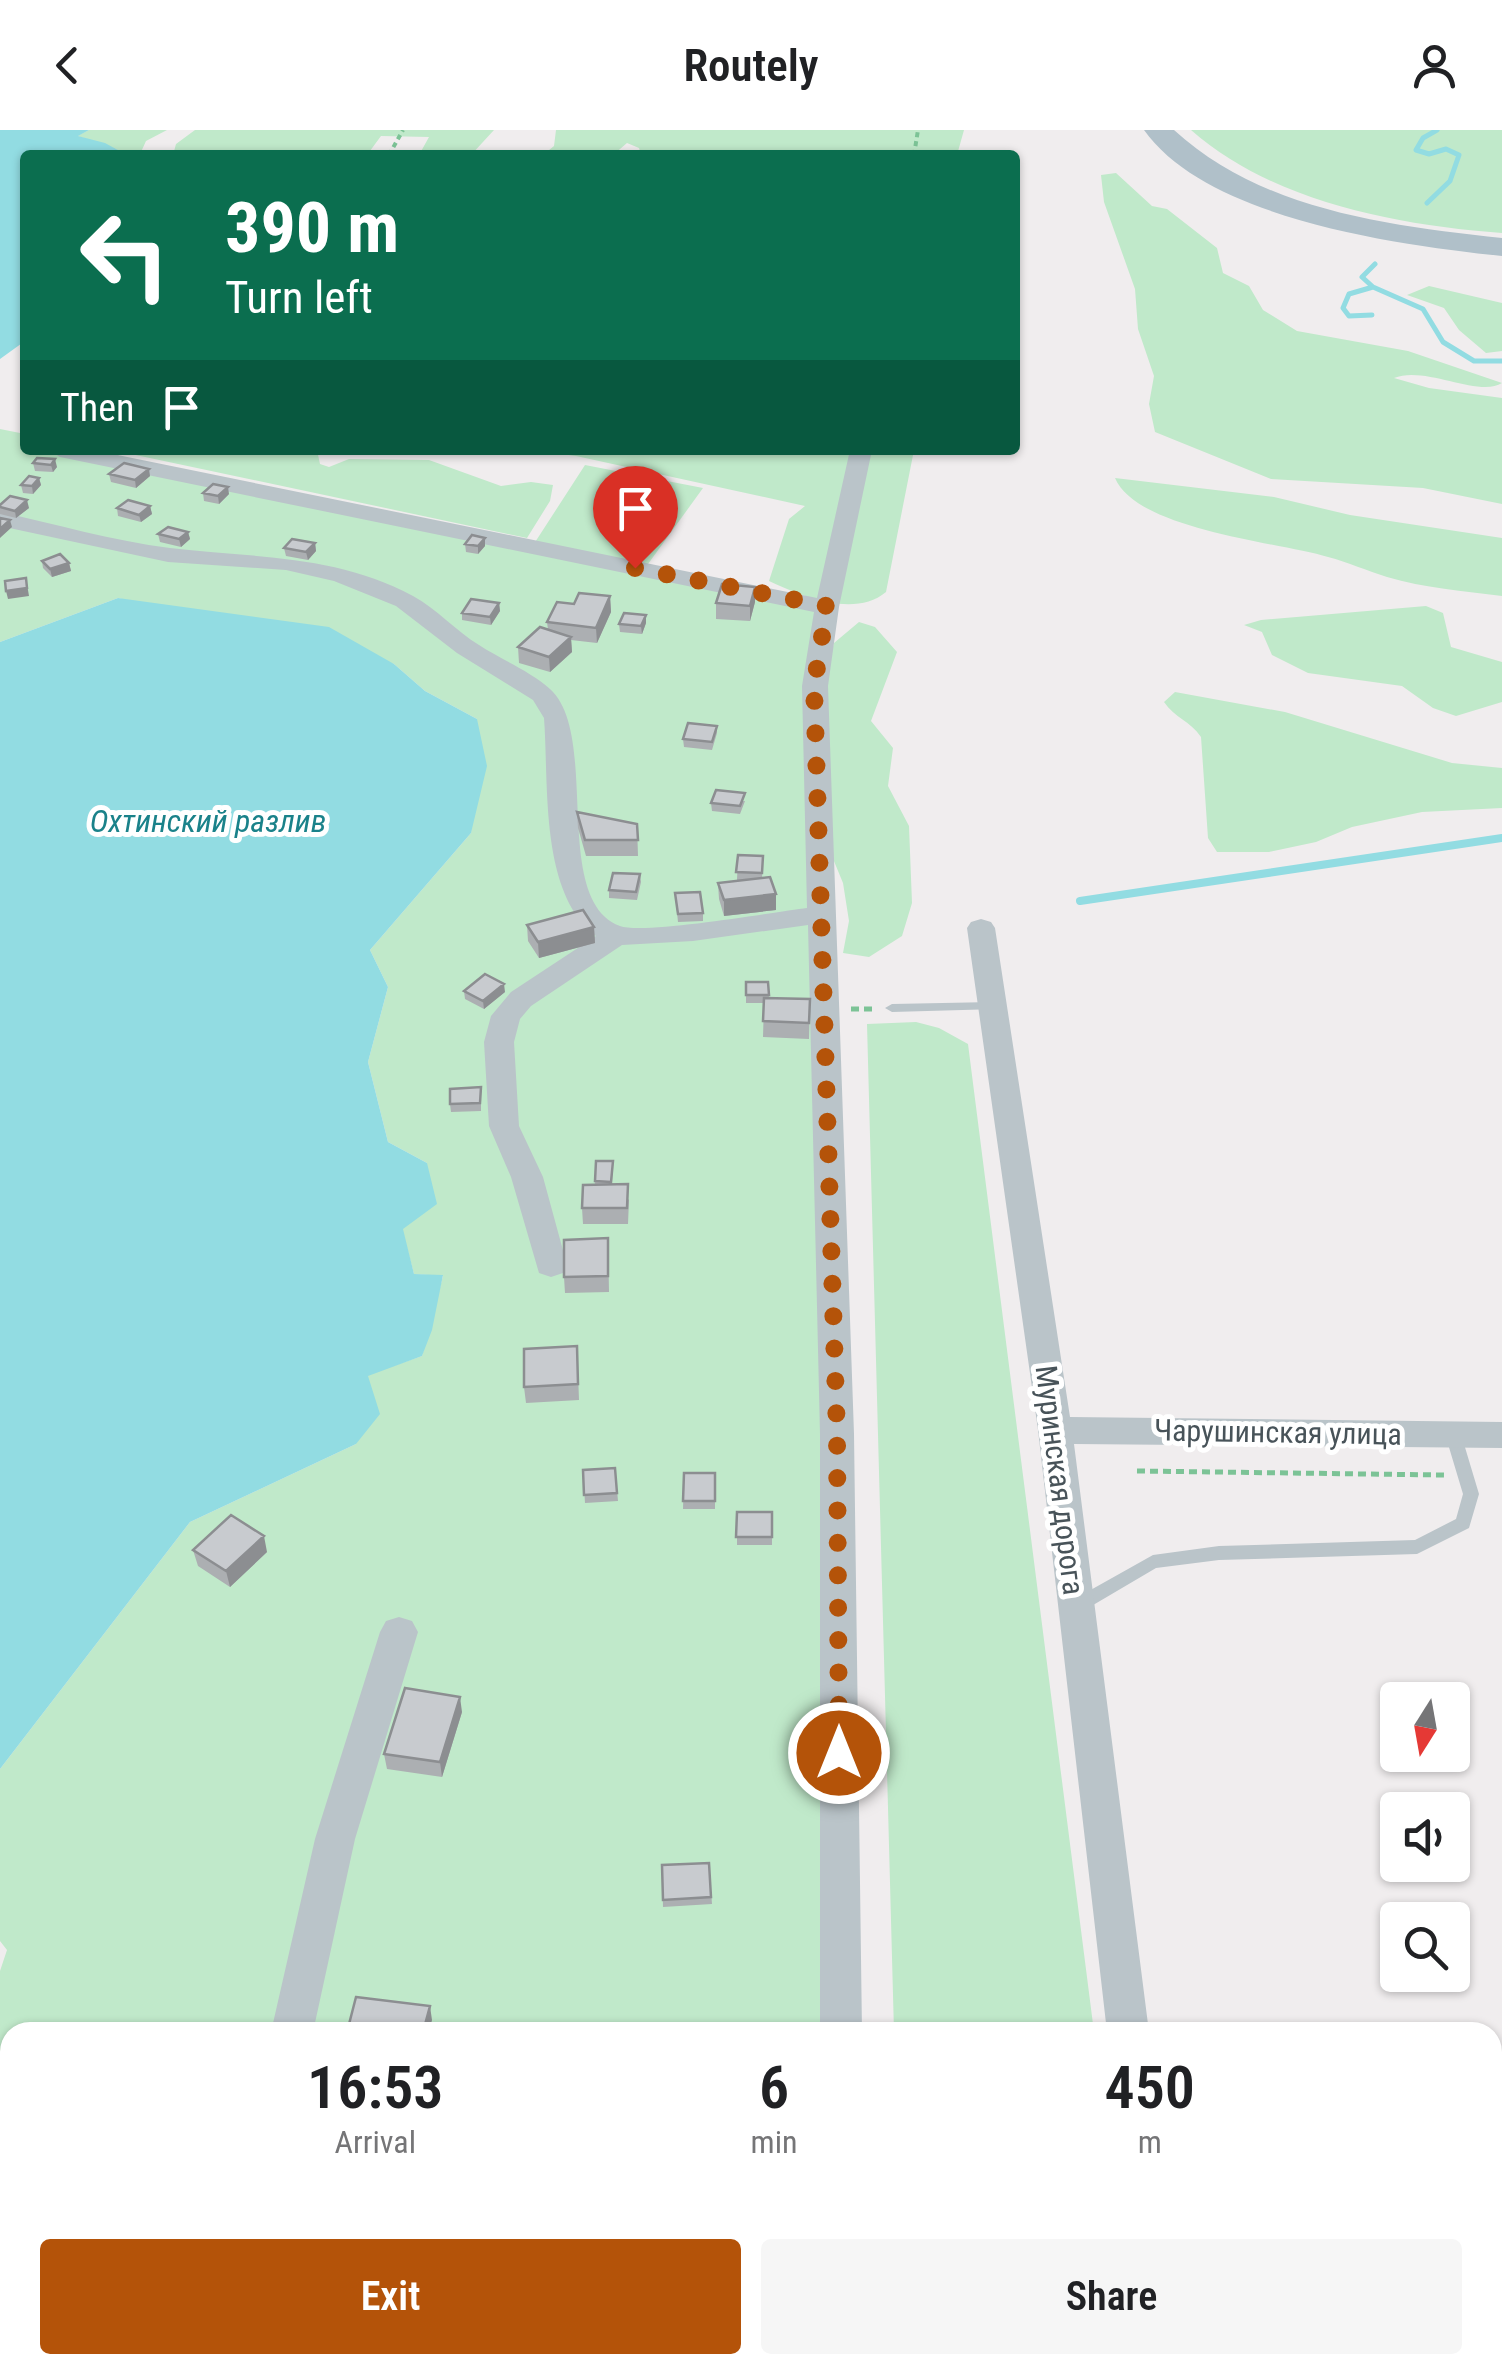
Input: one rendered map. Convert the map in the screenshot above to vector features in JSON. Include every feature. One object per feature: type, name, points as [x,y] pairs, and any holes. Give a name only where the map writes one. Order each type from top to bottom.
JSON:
[{"type":"main road","points":[[1158,130],[1186,156],[1227,180],[1309,212],[1382,230],[1502,247]]},
{"type":"main road","points":[[1182,130],[1211,155],[1297,196],[1411,225],[1502,236]]},
{"type":"street","points":[[85,455],[827,606]]},
{"type":"street","points":[[841,2022],[837,1434],[814,686],[860,455]]},
{"type":"street","points":[[0,519],[168,555],[286,563],[340,575],[404,601],[466,648],[542,695],[557,718],[570,874],[580,899],[596,922],[615,936]]},
{"type":"street","points":[[551,1265],[527,1176],[504,1126],[499,1042],[506,1016],[521,999],[615,936],[693,932],[820,915]]},
{"type":"street","name":"Муринская дорога","points":[[982,928],[1055,1430],[1127,2022]]},
{"type":"street","name":"Чарушинская улица","points":[[1055,1430],[1502,1434]]},
{"type":"street","points":[[294,2022],[335,1839],[399,1632]]},
{"type":"lane","points":[[892,1008],[993,1006]]},
{"type":"lane","points":[[1076,1606],[1153,1562],[1219,1553],[1417,1547],[1463,1523],[1471,1494],[1453,1434]]},
{"type":"path","points":[[1138,1471],[1465,1475]]},
{"type":"green space","points":[[89,130],[167,130],[146,141],[142,150],[116,150],[77,136]]},
{"type":"green space","points":[[195,130],[494,130],[476,150],[422,150],[429,137],[381,136],[371,150],[174,150],[176,144]]},
{"type":"green space","points":[[556,130],[964,130],[958,150],[640,150],[627,143],[619,150],[549,150],[554,146]]},
{"type":"green space","points":[[1191,130],[1502,130],[1502,233],[1420,224],[1338,206],[1259,175]]},
{"type":"green space","points":[[1116,173],[1152,206],[1167,209],[1217,248],[1223,273],[1249,286],[1263,310],[1297,331],[1408,351],[1502,383],[1480,387],[1421,375],[1394,378],[1429,388],[1502,398],[1502,504],[1423,488],[1271,479],[1155,432],[1149,404],[1154,376],[1138,329],[1135,289],[1104,202],[1101,175]]},
{"type":"green space","points":[[1429,286],[1502,303],[1502,351],[1486,353],[1459,330],[1444,308],[1407,295]]},
{"type":"green space","points":[[0,429],[20,433],[20,455],[115,455],[530,550],[585,465],[703,488],[643,571],[819,611],[806,704],[846,2022],[0,2022],[0,1971],[7,1950],[0,1941],[0,1769],[190,1522],[356,1444],[367,1375],[422,1356],[443,1276],[414,1274],[402,1229],[427,1163],[388,1142],[368,1062],[388,987],[370,950],[471,833],[477,719],[425,691],[394,664],[118,598],[0,642]]},
{"type":"green space","points":[[136,455],[318,455],[320,464],[329,467],[349,459],[429,460],[501,486],[531,482],[553,485],[550,501],[527,538]]},
{"type":"green space","points":[[569,455],[913,455],[886,592],[859,604],[844,604],[813,598],[769,581],[789,519],[805,506]]},
{"type":"green space","points":[[1115,478],[1274,497],[1350,515],[1502,538],[1502,596],[1401,581],[1328,557],[1179,522],[1128,496]]},
{"type":"green space","points":[[1426,606],[1443,613],[1451,647],[1502,662],[1502,702],[1456,716],[1433,708],[1402,686],[1308,673],[1272,655],[1262,632],[1244,625],[1261,620]]},
{"type":"green space","points":[[859,622],[875,627],[897,652],[871,721],[893,748],[888,786],[909,826],[912,903],[902,936],[869,957],[843,953],[849,921],[843,883],[829,849],[823,687],[834,643]]},
{"type":"green space","points":[[1175,692],[1285,712],[1452,763],[1502,768],[1502,808],[1422,812],[1352,827],[1316,842],[1269,852],[1217,852],[1208,838],[1201,737],[1164,702]]},
{"type":"green space","points":[[916,1022],[939,1028],[968,1044],[1093,2022],[894,2022],[867,1024]]},
{"type":"water","points":[[0,130],[89,130],[78,136],[118,150],[20,150],[20,345],[0,359]]},
{"type":"water","name":"Охтинский разлив","points":[[118,598],[329,627],[394,664],[425,691],[477,719],[487,766],[471,833],[370,950],[388,987],[368,1062],[388,1142],[427,1163],[437,1204],[403,1229],[414,1274],[443,1275],[432,1330],[422,1356],[368,1376],[380,1414],[356,1444],[190,1522],[0,1769],[0,642]]},
{"type":"building","points":[[37,458],[55,459],[51,465],[33,463]]},
{"type":"building","points":[[124,463],[149,469],[135,480],[109,474]]},
{"type":"building","points":[[29,476],[39,478],[32,486],[21,485]]},
{"type":"building","points":[[213,484],[228,487],[218,496],[203,493]]},
{"type":"building","points":[[10,496],[27,500],[15,511],[0,507]]},
{"type":"building","points":[[128,500],[150,506],[139,515],[117,508]]},
{"type":"building","points":[[168,527],[188,532],[179,539],[158,534]]},
{"type":"building","points":[[472,535],[485,538],[478,546],[465,544]]},
{"type":"building","points":[[292,539],[315,543],[306,552],[284,548]]},
{"type":"building","points":[[60,554],[69,563],[50,569],[42,561]]},
{"type":"building","points":[[26,578],[27,588],[6,591],[5,581]]},
{"type":"building","points":[[722,584],[755,587],[750,606],[716,603]]},
{"type":"building","points":[[579,593],[610,596],[596,628],[547,622],[557,602],[574,604]]},
{"type":"building","points":[[471,599],[499,603],[490,617],[462,613]]},
{"type":"building","points":[[624,613],[646,615],[641,626],[619,624]]},
{"type":"building","points":[[540,627],[571,637],[549,657],[518,647]]},
{"type":"building","points":[[688,723],[717,726],[712,742],[683,739]]},
{"type":"building","points":[[716,790],[745,793],[740,806],[711,803]]},
{"type":"building","points":[[577,812],[637,824],[638,840],[585,840]]},
{"type":"building","points":[[738,855],[763,856],[762,873],[736,872]]},
{"type":"building","points":[[613,873],[640,874],[636,892],[609,890]]},
{"type":"building","points":[[770,877],[776,894],[724,900],[718,883]]},
{"type":"building","points":[[700,892],[703,913],[678,914],[675,893]]},
{"type":"building","points":[[583,910],[594,927],[538,942],[527,925]]},
{"type":"building","points":[[485,974],[504,984],[483,1001],[464,991]]},
{"type":"building","points":[[746,982],[768,982],[769,995],[746,995]]},
{"type":"building","points":[[764,998],[810,999],[809,1023],[763,1021]]},
{"type":"building","points":[[481,1087],[480,1103],[450,1104],[450,1089]]},
{"type":"building","points":[[596,1161],[613,1161],[611,1182],[595,1181]]},
{"type":"building","points":[[628,1184],[627,1208],[582,1208],[583,1185]]},
{"type":"building","points":[[608,1238],[608,1276],[564,1277],[564,1240]]},
{"type":"building","points":[[577,1346],[578,1384],[524,1387],[524,1349]]},
{"type":"building","points":[[615,1468],[617,1493],[584,1495],[583,1470]]},
{"type":"building","points":[[684,1473],[715,1473],[715,1501],[683,1501]]},
{"type":"building","points":[[737,1512],[772,1512],[772,1537],[736,1537]]},
{"type":"building","points":[[231,1515],[264,1536],[226,1571],[193,1550]]},
{"type":"building","points":[[405,1688],[460,1697],[440,1762],[384,1754]]},
{"type":"building","points":[[709,1863],[711,1897],[663,1900],[662,1865]]},
{"type":"building","points":[[356,1997],[430,2006],[426,2022],[350,2022]]},
{"type":"waterway","points":[[1427,203],[1450,181],[1459,155],[1446,149],[1429,154],[1416,150],[1423,138],[1437,130]]},
{"type":"waterway","points":[[1373,287],[1362,277],[1375,264]]},
{"type":"waterway","points":[[1372,315],[1349,316],[1343,308],[1349,294],[1373,287]]},
{"type":"waterway","points":[[1373,287],[1423,309],[1443,342],[1474,361],[1502,361]]},
{"type":"waterway","points":[[1080,901],[1502,838]]},
{"type":"route","points":[[635,568],[827,606],[814,686],[837,1434],[839,1753]]}]
